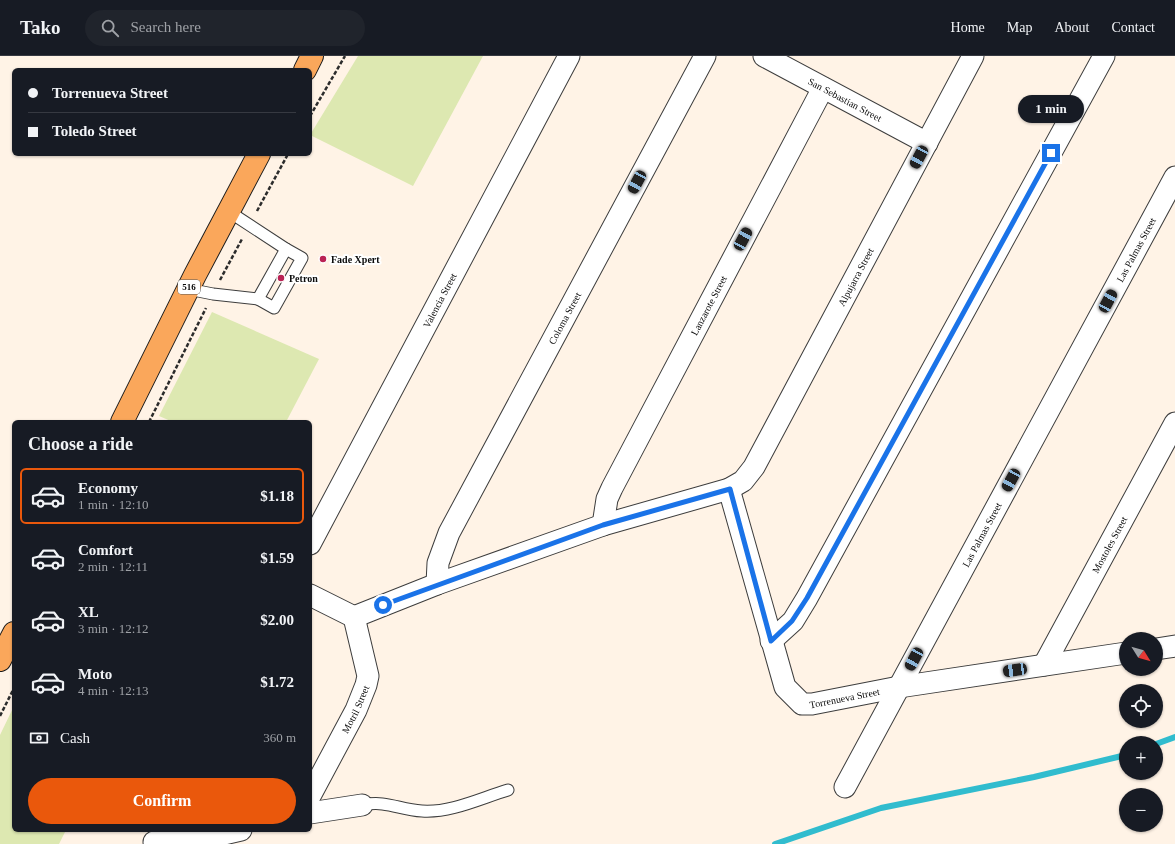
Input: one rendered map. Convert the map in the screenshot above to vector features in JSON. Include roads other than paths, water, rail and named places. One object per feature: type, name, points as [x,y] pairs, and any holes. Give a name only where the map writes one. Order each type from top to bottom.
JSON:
[{"type":"main road","points":[[306,68],[312,56]]},
{"type":"main road","name":"516","points":[[124,420],[188,289],[258,156]]},
{"type":"main road","points":[[0,660],[12,637]]},
{"type":"street","name":"Valencia Street","points":[[312,540],[570,56]]},
{"type":"street","name":"Coloma Street","points":[[438,584],[438,563],[449,533],[705,56]]},
{"type":"street","name":"San Sebastian Street","points":[[764,56],[927,143]]},
{"type":"street","name":"Alpujarra Street","points":[[730,489],[743,481],[754,468],[973,56]]},
{"type":"street","points":[[771,641],[792,621],[807,598],[1104,56]]},
{"type":"street","name":"Lanzarote Street","points":[[603,525],[607,499],[612,488],[823,88]]},
{"type":"street","name":"Las Palmas Street","points":[[845,787],[1175,177]]},
{"type":"street","name":"Mostoles Street","points":[[1044,665],[1175,424]]},
{"type":"street","points":[[312,596],[354,617],[438,584],[603,525],[730,489]]},
{"type":"street","name":"Torrenueva Street","points":[[730,489],[785,687],[802,704],[812,704],[899,687],[1119,654]]},
{"type":"street","name":"Motril Street","points":[[312,792],[356,710],[366,685],[368,676],[354,617]]},
{"type":"street","points":[[1163,648],[1175,646]]},
{"type":"street","points":[[312,813],[362,805]]},
{"type":"street","points":[[156,839],[190,842],[232,832]]},
{"type":"lane","points":[[188,289],[213,294],[258,299],[274,308],[302,258],[228,211]]},
{"type":"lane","points":[[258,299],[286,249]]},
{"type":"lane","points":[[362,805],[385,803],[408,810],[438,811],[508,790]]},
{"type":"waterway","points":[[1163,741],[1175,737]]},
{"type":"waterway","points":[[775,844],[881,808],[1034,777],[1119,757]]},
{"type":"place","name":"Fade Xpert","points":[[323,259]]},
{"type":"place","name":"Petron","points":[[281,278]]}]
